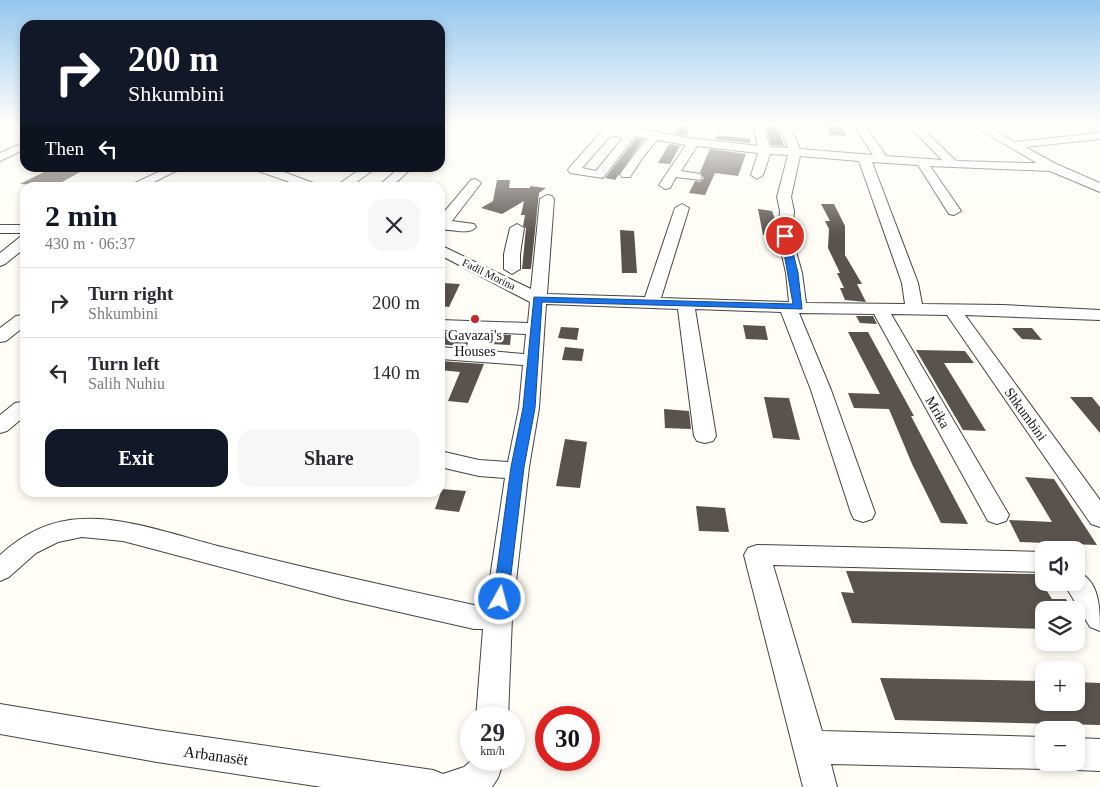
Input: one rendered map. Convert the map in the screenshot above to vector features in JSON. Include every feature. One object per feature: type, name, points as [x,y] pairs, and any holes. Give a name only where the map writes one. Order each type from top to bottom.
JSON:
[{"type":"street","points":[[582,161],[574,170],[599,175],[611,161]]},
{"type":"street","points":[[626,174],[634,161]]},
{"type":"street","points":[[664,185],[681,161]]},
{"type":"street","points":[[762,167],[763,161]]},
{"type":"street","points":[[793,161],[784,197],[786,211],[785,236],[794,273],[793,307],[863,513]]},
{"type":"street","points":[[865,161],[910,283],[915,302],[912,310]]},
{"type":"street","points":[[916,161],[1054,168],[1091,172]]},
{"type":"street","points":[[921,161],[954,211]]},
{"type":"street","points":[[1041,161],[1100,188]]},
{"type":"street","points":[[145,182],[168,172]]},
{"type":"street","points":[[280,172],[306,182]]},
{"type":"street","points":[[349,182],[364,172]]},
{"type":"street","points":[[389,182],[401,172]]},
{"type":"street","points":[[673,173],[696,176]]},
{"type":"street","points":[[157,177],[161,182]]},
{"type":"street","points":[[445,220],[475,183]]},
{"type":"street","points":[[493,706],[498,617],[518,467],[529,408],[534,329],[547,199]]},
{"type":"street","points":[[651,304],[682,208]]},
{"type":"street","points":[[445,225],[469,226]]},
{"type":"street","points":[[480,268],[504,260],[517,228]]},
{"type":"street","points":[[0,229],[20,229]]},
{"type":"street","points":[[0,261],[20,244]]},
{"type":"street","name":"Fadil Morina","points":[[445,251],[537,299]]},
{"type":"street","points":[[537,299],[880,310],[952,309],[1100,315]]},
{"type":"street","points":[[686,305],[705,436]]},
{"type":"street","name":"Shkumbini","points":[[952,309],[1100,518]]},
{"type":"street","name":"Mrika","points":[[880,310],[997,515]]},
{"type":"street","points":[[0,337],[20,322]]},
{"type":"street","points":[[445,325],[534,329]]},
{"type":"street","points":[[445,354],[532,360]]},
{"type":"street","points":[[0,426],[20,410]]},
{"type":"street","points":[[445,460],[497,470],[511,470],[518,467]]},
{"type":"street","points":[[0,570],[26,546],[53,533],[82,528],[123,532],[342,588],[474,616],[498,617]]},
{"type":"street","points":[[820,787],[757,555],[1035,562]]},
{"type":"street","points":[[1082,591],[1100,619]]},
{"type":"street","name":"Arbanasët","points":[[0,719],[158,746],[433,787]]},
{"type":"street","points":[[810,747],[1035,753]]},
{"type":"street","points":[[1085,754],[1100,755]]},
{"type":"street","points":[[453,787],[473,782],[483,771]]},
{"type":"building","points":[[618,161],[629,161],[615,180],[605,178]]},
{"type":"building","points":[[659,161],[672,161],[670,164],[658,163]]},
{"type":"building","points":[[705,161],[744,161],[738,176],[715,173],[705,195],[689,193],[695,181],[700,182],[704,178],[700,172]]},
{"type":"building","points":[[44,172],[80,172],[62,182],[24,182]]},
{"type":"building","points":[[497,180],[510,180],[509,188],[530,188],[530,186],[546,188],[539,193],[531,269],[522,269],[526,228],[523,226],[525,215],[521,215],[524,201],[502,214],[481,208],[493,201]]},
{"type":"building","points":[[821,204],[834,204],[845,226],[845,255],[862,284],[857,284],[866,302],[845,300],[840,288],[844,288],[837,273],[840,273],[828,248],[829,229],[825,221],[830,221]]},
{"type":"building","points":[[758,209],[772,211],[777,224],[776,235],[763,235]]},
{"type":"building","points":[[620,230],[634,231],[637,273],[622,273]]},
{"type":"building","points":[[445,283],[460,284],[449,307],[445,307]]},
{"type":"building","points":[[856,316],[873,316],[877,324],[860,323]]},
{"type":"building","points":[[743,325],[765,326],[768,340],[746,339]]},
{"type":"building","points":[[561,327],[579,328],[577,340],[558,338]]},
{"type":"building","points":[[1012,328],[1032,328],[1042,340],[1022,339]]},
{"type":"building","points":[[445,332],[470,333],[467,347],[445,345]]},
{"type":"building","points":[[848,332],[868,332],[914,416],[911,416],[968,524],[941,523],[912,464],[889,409],[854,408],[848,393],[880,394]]},
{"type":"building","points":[[492,334],[511,335],[510,345],[490,344]]},
{"type":"building","points":[[565,347],[584,349],[582,361],[562,360]]},
{"type":"building","points":[[916,350],[965,351],[974,363],[944,363],[986,431],[963,430]]},
{"type":"building","points":[[445,361],[484,364],[468,403],[448,401],[460,372],[445,370]]},
{"type":"building","points":[[764,397],[789,398],[800,440],[773,438]]},
{"type":"building","points":[[1070,397],[1092,397],[1100,407],[1100,433]]},
{"type":"building","points":[[664,409],[689,411],[691,429],[665,428]]},
{"type":"building","points":[[565,439],[587,442],[580,488],[556,486]]},
{"type":"building","points":[[1025,477],[1054,479],[1097,545],[1085,545],[1085,541],[1020,542],[1009,520],[1052,522]]},
{"type":"building","points":[[445,489],[466,491],[459,512],[435,509],[439,497],[445,497]]},
{"type":"building","points":[[696,506],[725,508],[729,532],[699,531]]},
{"type":"building","points":[[846,571],[1035,574],[1035,591],[1047,591],[1052,599],[1066,599],[1067,601],[1035,601],[1035,629],[852,623],[841,592],[854,593]]},
{"type":"building","points":[[880,678],[1035,681],[1035,711],[1085,711],[1085,682],[1100,683],[1100,725],[1085,725],[1085,721],[1035,721],[1035,723],[895,720]]},
{"type":"place","name":"Gavazaj's Houses","points":[[475,319]]},
{"type":"route","points":[[500,599],[518,467],[529,408],[537,299],[798,307],[794,273],[785,236]]}]
